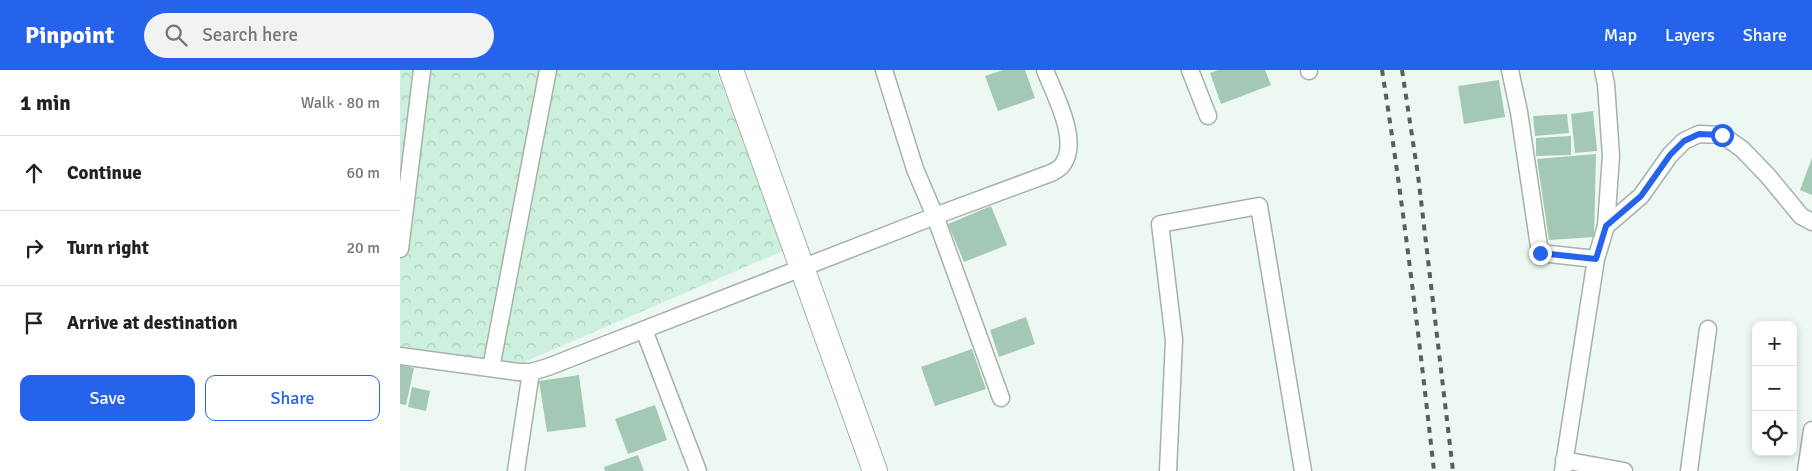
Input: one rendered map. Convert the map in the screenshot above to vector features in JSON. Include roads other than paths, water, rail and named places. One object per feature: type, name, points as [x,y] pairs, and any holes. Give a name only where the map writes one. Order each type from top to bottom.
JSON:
[{"type":"street","points":[[400,249],[422,70]]},
{"type":"street","points":[[491,368],[548,70]]},
{"type":"street","points":[[731,70],[875,471]]},
{"type":"street","points":[[884,70],[915,169],[935,216],[1002,398]]},
{"type":"street","points":[[400,356],[518,372],[531,372],[1051,173],[1063,165],[1068,154],[1070,140],[1045,70]]},
{"type":"street","points":[[1190,70],[1208,116]]},
{"type":"street","points":[[1510,70],[1519,112],[1540,253],[1596,259]]},
{"type":"street","points":[[1603,70],[1606,84],[1612,156],[1606,226],[1596,259],[1563,466],[1624,471]]},
{"type":"street","points":[[1606,226],[1641,196],[1670,155],[1684,141],[1699,134],[1722,135],[1742,148],[1801,216],[1812,222]]},
{"type":"street","points":[[1168,471],[1174,340],[1160,224],[1259,206],[1303,471]]},
{"type":"street","points":[[1689,471],[1708,329]]},
{"type":"street","points":[[644,330],[698,471]]},
{"type":"street","points":[[516,471],[531,372]]},
{"type":"street","points":[[1806,471],[1812,430]]},
{"type":"railway","points":[[1382,70],[1410,270],[1434,471]]},
{"type":"railway","points":[[1402,70],[1418,175],[1453,471]]}]
